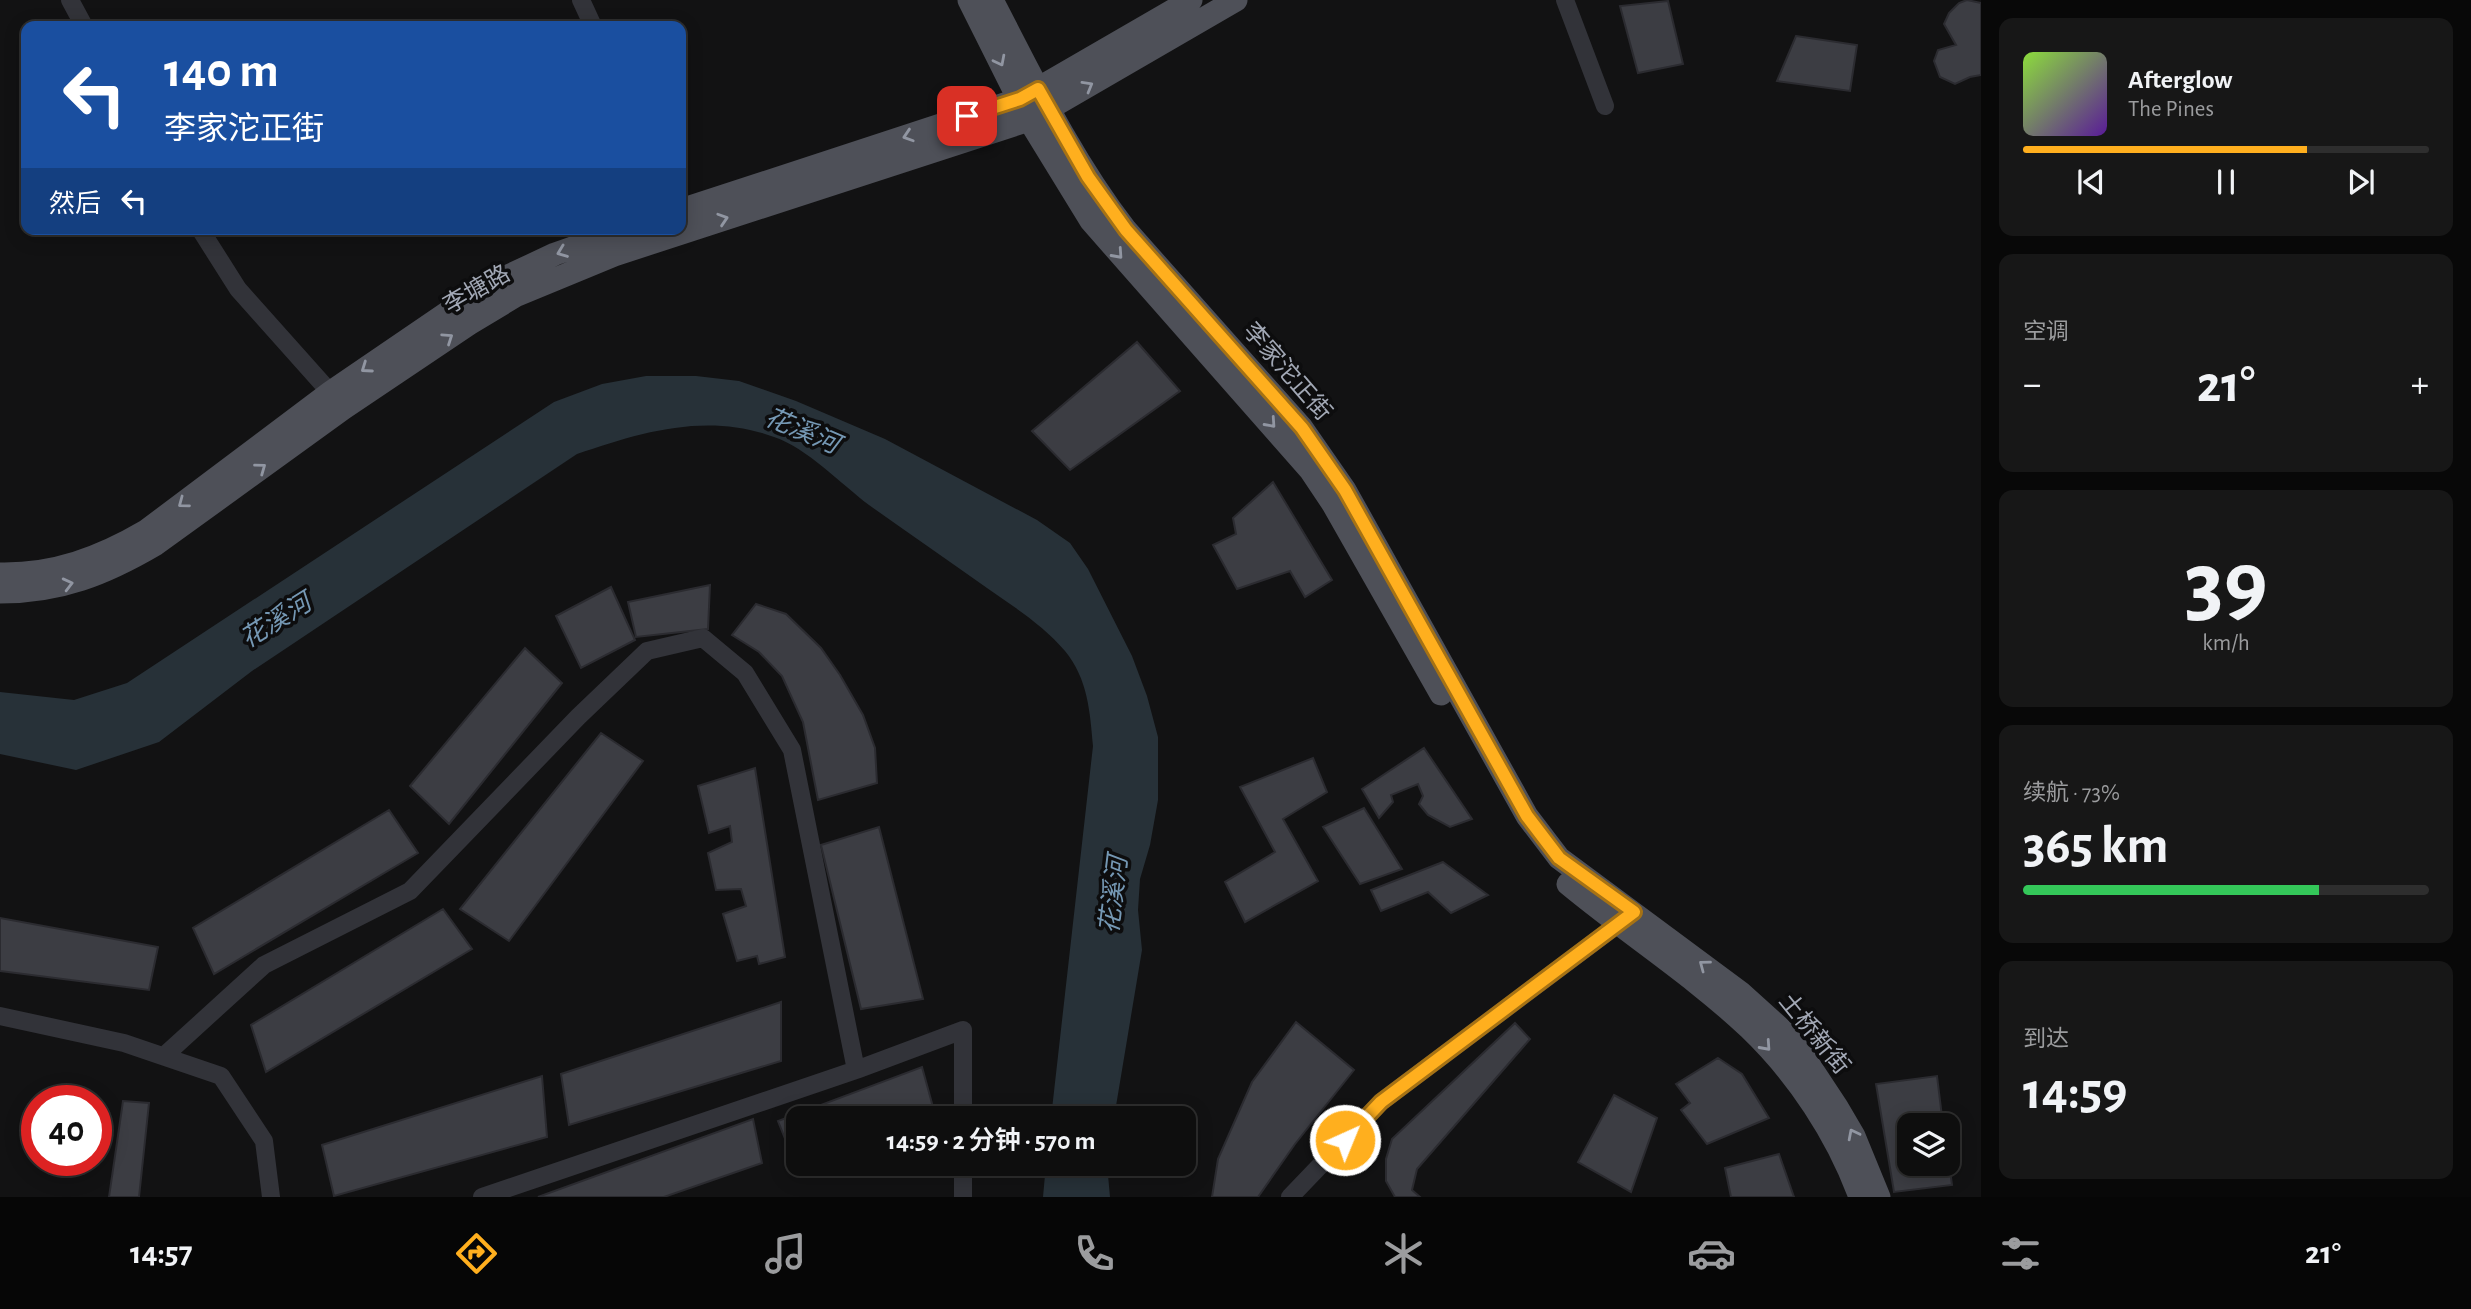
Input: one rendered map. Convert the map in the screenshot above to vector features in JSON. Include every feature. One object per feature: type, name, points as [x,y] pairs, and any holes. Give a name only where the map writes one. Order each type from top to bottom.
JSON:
[{"type":"main road","name":"李家沱正街","points":[[969,0],[1034,104]]},
{"type":"main road","name":"李家沱正街","points":[[992,0],[1034,104],[1091,221],[1311,471],[1333,504],[1531,848],[1550,870],[1627,918]]},
{"type":"main road","points":[[1034,104],[1191,0]]},
{"type":"main road","points":[[686,208],[1034,104],[1236,0]]},
{"type":"main road","name":"李塘路","points":[[686,229],[1034,104]]},
{"type":"main road","name":"李塘路","points":[[0,592],[57,587],[91,578],[156,544],[460,304],[506,277],[555,254],[609,235]]},
{"type":"main road","name":"李塘路","points":[[0,574],[48,571],[85,562],[116,548],[146,531],[337,400],[517,295],[670,235]]},
{"type":"main road","name":"土桥新街","points":[[1627,918],[1765,1044],[1821,1118],[1837,1145],[1860,1197]]},
{"type":"main road","name":"土桥新街","points":[[1627,918],[1741,993],[1783,1030],[1815,1072],[1854,1136],[1880,1197]]},
{"type":"street","points":[[70,0],[81,21]]},
{"type":"street","points":[[580,0],[590,21]]},
{"type":"street","points":[[1565,0],[1605,106]]},
{"type":"street","points":[[204,235],[238,289],[337,400]]},
{"type":"street","points":[[164,1056],[264,965],[411,891],[578,717],[647,651],[703,638],[745,673],[792,750],[856,1070]]},
{"type":"street","points":[[1290,1197],[1381,1102],[1627,918]]},
{"type":"street","points":[[0,1016],[124,1043],[221,1076],[264,1141],[271,1197]]},
{"type":"street","points":[[482,1197],[856,1070],[963,1030],[963,1106]]},
{"type":"street","points":[[963,1176],[964,1197]]},
{"type":"water","name":"花溪河","points":[[646,376],[696,376],[739,381],[796,401],[885,439],[1037,520],[1070,543],[1088,569],[1132,656],[1158,737],[1158,800],[1150,845],[1140,879],[1138,910],[1142,950],[1116,1106],[1052,1106],[1093,746],[1089,708],[1079,673],[1065,651],[1028,617],[869,505],[799,449],[774,437],[724,426],[674,428],[650,432],[577,454],[252,671],[159,742],[76,770],[0,754],[0,692],[74,700],[127,683],[554,402],[602,384]]},
{"type":"water","points":[[1045,1176],[1108,1176],[1110,1197],[1043,1197]]},
{"type":"building","points":[[1967,0],[1981,3],[1981,75],[1955,84],[1940,77],[1934,61],[1938,50],[1956,45],[1944,24],[1949,13],[1959,3]]},
{"type":"building","points":[[1668,1],[1683,64],[1638,73],[1620,6]]},
{"type":"building","points":[[1796,36],[1857,45],[1850,91],[1777,81]]},
{"type":"building","points":[[1137,342],[1180,391],[1070,470],[1032,431]]},
{"type":"building","points":[[1273,482],[1332,580],[1305,597],[1290,571],[1237,589],[1213,545],[1236,534],[1233,518]]},
{"type":"building","points":[[710,585],[708,629],[636,637],[628,602]]},
{"type":"building","points":[[611,587],[635,640],[581,668],[556,616]]},
{"type":"building","points":[[756,604],[786,614],[821,648],[840,675],[863,715],[875,748],[877,783],[818,800],[803,722],[782,676],[759,652],[732,635]]},
{"type":"building","points":[[525,648],[562,683],[449,824],[410,786]]},
{"type":"building","points":[[601,733],[643,761],[509,941],[460,909]]},
{"type":"building","points":[[1424,748],[1472,819],[1450,827],[1428,815],[1419,804],[1423,796],[1418,784],[1391,795],[1393,802],[1379,818],[1362,789]]},
{"type":"building","points":[[1313,758],[1327,792],[1283,819],[1318,881],[1245,922],[1225,882],[1275,852],[1240,787]]},
{"type":"building","points":[[755,768],[785,957],[759,964],[757,956],[737,961],[723,914],[746,906],[741,889],[716,890],[708,853],[732,842],[730,826],[709,833],[698,786]]},
{"type":"building","points":[[1364,808],[1402,869],[1360,884],[1323,827]]},
{"type":"building","points":[[389,810],[418,853],[214,974],[193,928]]},
{"type":"building","points":[[879,827],[923,999],[861,1009],[821,845]]},
{"type":"building","points":[[1443,862],[1488,895],[1451,913],[1428,892],[1381,911],[1371,890]]},
{"type":"building","points":[[443,909],[472,949],[266,1072],[251,1025]]},
{"type":"building","points":[[0,918],[158,947],[149,990],[0,971]]},
{"type":"building","points":[[781,1002],[781,1061],[569,1125],[561,1074]]},
{"type":"building","points":[[1296,1022],[1354,1070],[1295,1144],[1258,1197],[1212,1197],[1218,1159],[1252,1082]]},
{"type":"building","points":[[1515,1023],[1530,1039],[1417,1169],[1412,1190],[1420,1197],[1395,1197],[1386,1181],[1386,1159],[1392,1139]]},
{"type":"building","points":[[1718,1058],[1742,1074],[1769,1118],[1707,1144],[1681,1110],[1690,1103],[1676,1084]]},
{"type":"building","points":[[922,1067],[933,1106],[884,1106],[818,1106]]},
{"type":"building","points":[[542,1076],[547,1137],[334,1196],[322,1145]]},
{"type":"building","points":[[1937,1076],[1942,1113],[1897,1113],[1897,1176],[1951,1176],[1952,1185],[1894,1192],[1876,1084]]},
{"type":"building","points":[[1614,1095],[1657,1118],[1631,1192],[1578,1162]]},
{"type":"building","points":[[123,1101],[149,1103],[139,1197],[109,1197]]},
{"type":"building","points":[[786,1118],[786,1141],[778,1121]]},
{"type":"building","points":[[753,1119],[762,1163],[664,1197],[538,1197]]},
{"type":"building","points":[[1779,1154],[1794,1197],[1731,1197],[1725,1168]]},
{"type":"route","points":[[967,116],[1020,99],[1038,89],[1088,177],[1126,230],[1302,428],[1323,456],[1345,490],[1527,816],[1542,838],[1570,867],[1634,912],[1381,1102],[1345,1140]]}]
